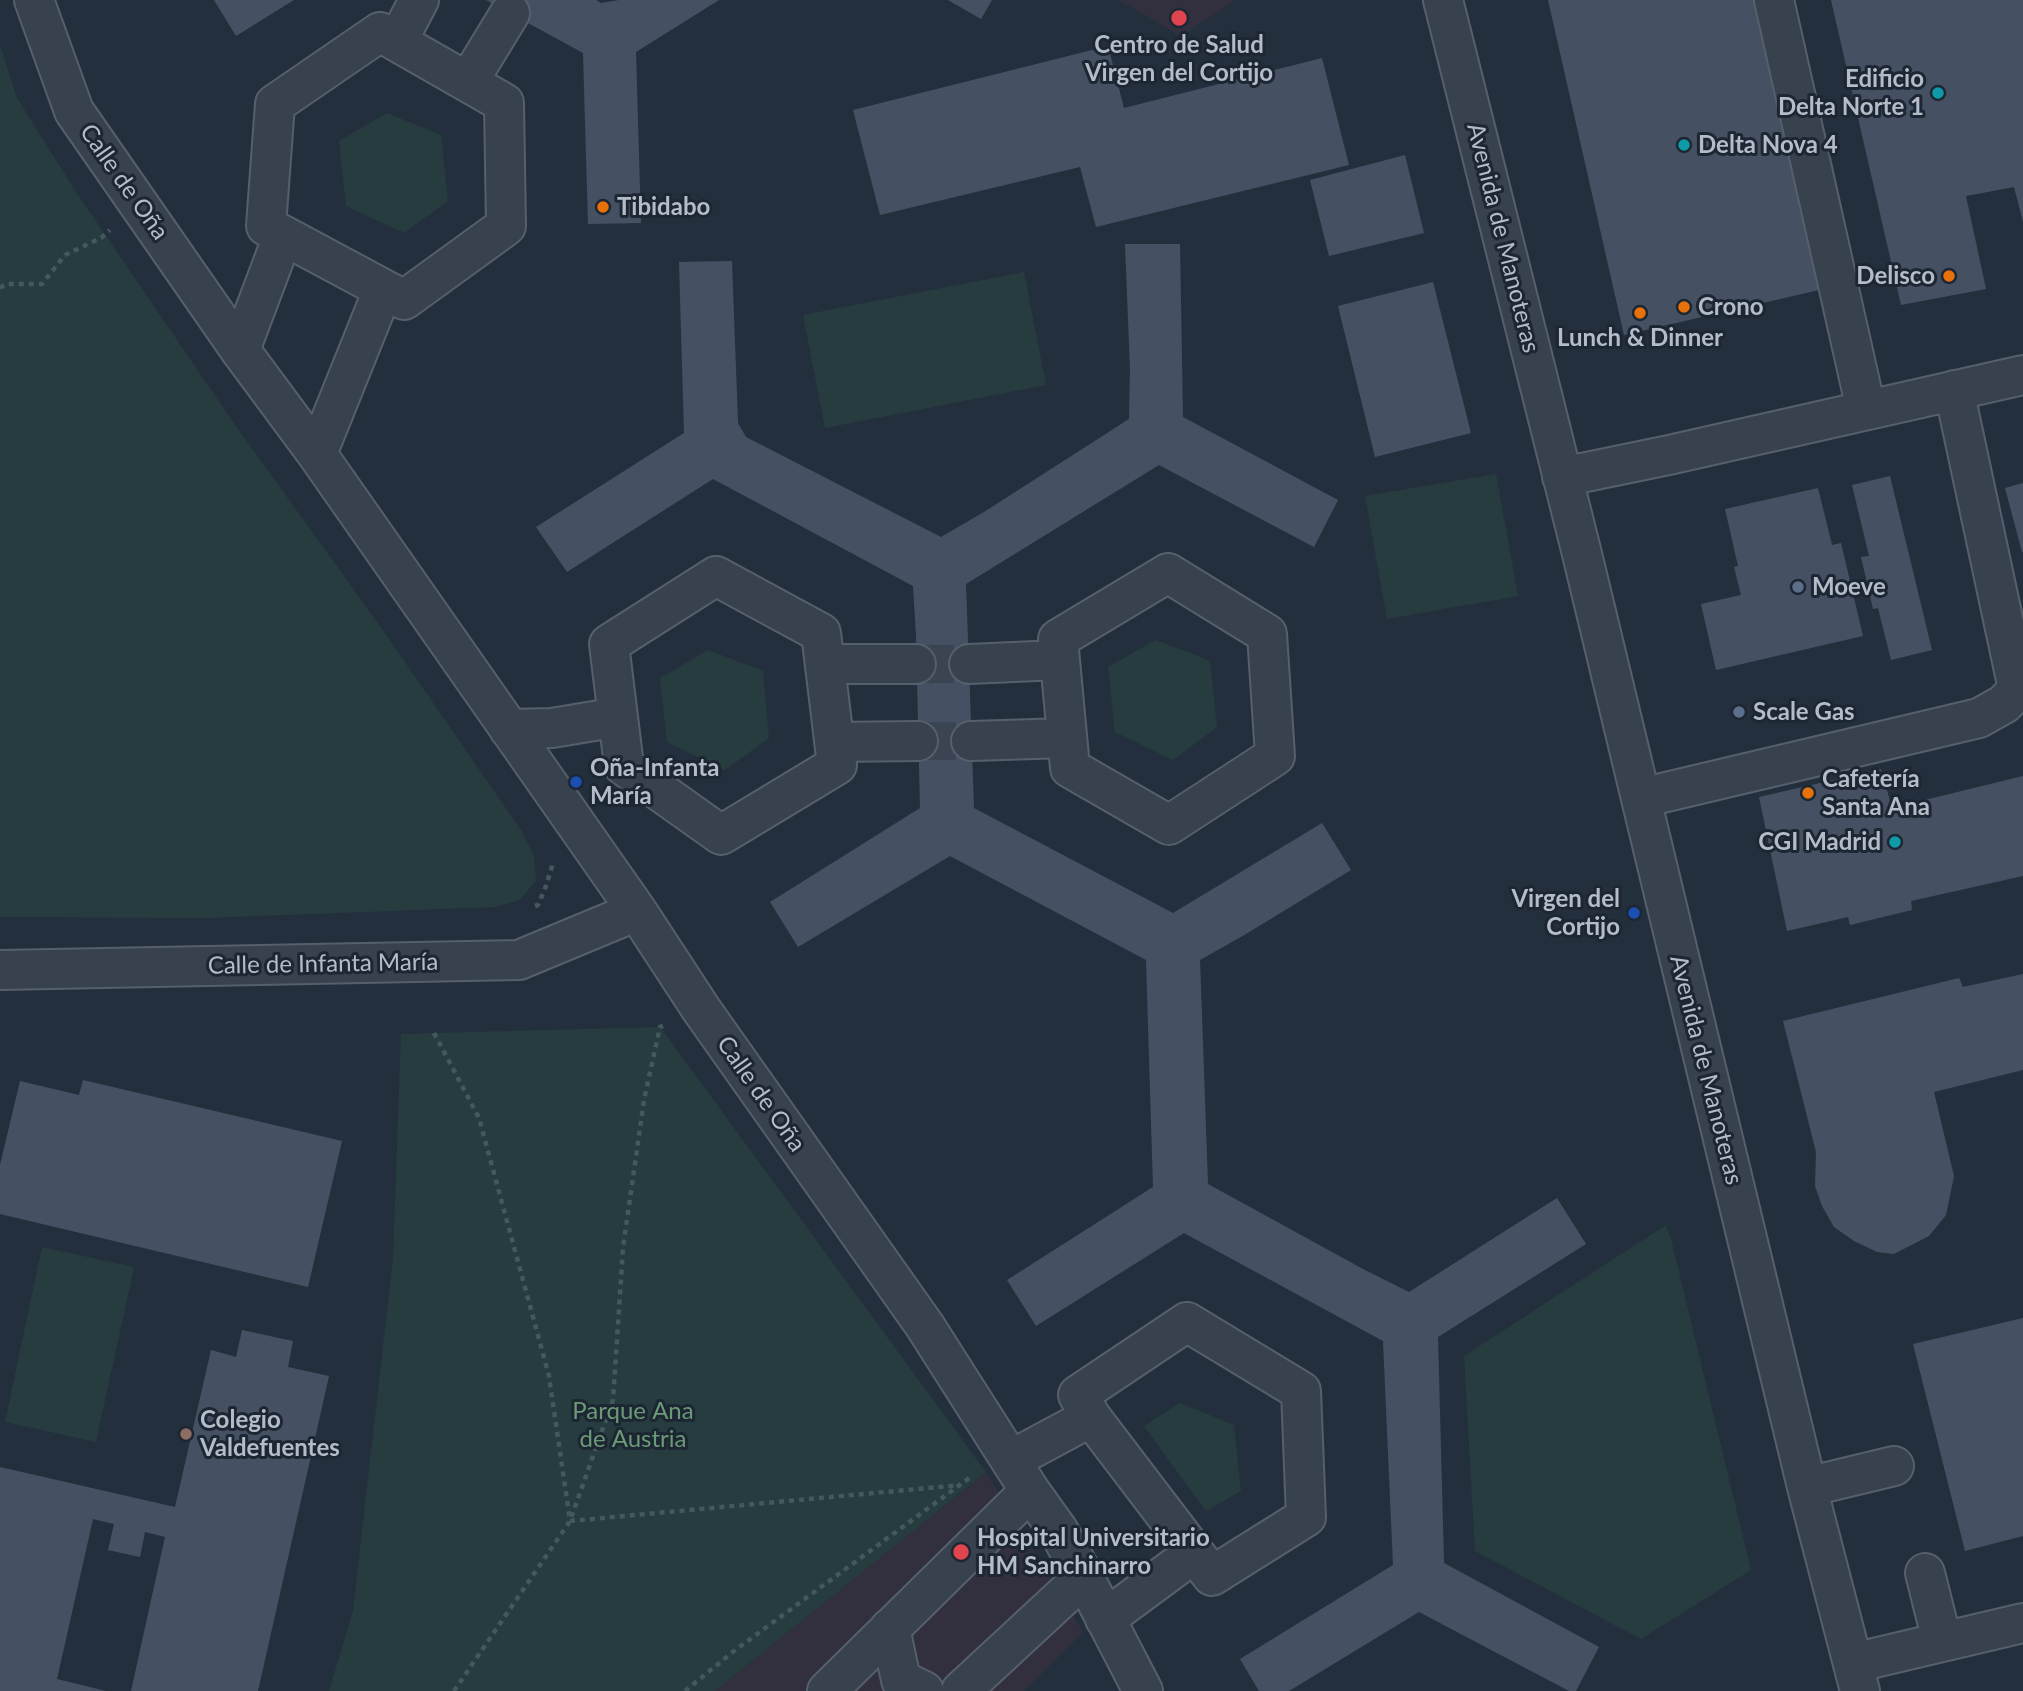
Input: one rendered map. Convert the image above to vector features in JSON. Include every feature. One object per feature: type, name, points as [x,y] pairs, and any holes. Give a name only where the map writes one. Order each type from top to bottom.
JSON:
[{"type":"street","name":"Calle de Oña","points":[[34,0],[74,111],[240,350],[317,454],[637,911],[701,1009],[925,1326],[1058,1530],[1143,1691]]},
{"type":"street","points":[[397,42],[419,0]]},
{"type":"street","name":"Avenida de Manoteras","points":[[1443,0],[1641,799],[1807,1487],[1856,1677],[1942,1641],[2023,1622]]},
{"type":"street","points":[[1774,0],[1866,409]]},
{"type":"street","points":[[468,82],[510,13]]},
{"type":"street","points":[[380,32],[468,82],[504,103],[506,226],[404,300],[265,226],[275,104],[380,32]]},
{"type":"street","points":[[240,350],[283,236]]},
{"type":"street","points":[[317,454],[383,290]]},
{"type":"street","points":[[1562,477],[2023,375]]},
{"type":"street","points":[[1641,799],[1979,718],[2004,704],[2018,689],[1954,390]]},
{"type":"street","points":[[1168,573],[1267,634],[1275,756],[1169,825],[1070,768],[1066,738],[1058,639],[1168,573]]},
{"type":"street","points":[[716,576],[821,633],[825,664],[837,765],[721,835],[624,766],[608,644],[716,576]]},
{"type":"street","points":[[969,664],[1058,660]]},
{"type":"street","points":[[825,664],[916,664]]},
{"type":"street","points":[[509,729],[552,728],[618,717]]},
{"type":"street","points":[[971,741],[1066,738]]},
{"type":"street","points":[[834,742],[918,741]]},
{"type":"street","name":"Calle de Infanta María","points":[[0,970],[519,960],[637,911]]},
{"type":"street","points":[[1187,1322],[1301,1391],[1306,1517],[1212,1576],[1193,1554],[1091,1417],[1078,1395],[1187,1322]]},
{"type":"street","points":[[827,1691],[890,1628],[1020,1475],[1091,1417]]},
{"type":"street","points":[[1807,1487],[1894,1466]]},
{"type":"street","points":[[1105,1619],[1193,1554]]},
{"type":"street","points":[[1925,1573],[1942,1641]]},
{"type":"street","points":[[961,1691],[1084,1577]]},
{"type":"street","points":[[890,1628],[905,1688]]},
{"type":"path","points":[[0,288],[6,284],[42,284],[65,255],[100,238],[114,225]]},
{"type":"path","points":[[527,911],[538,905],[554,861]]},
{"type":"path","points":[[454,1691],[570,1521],[613,1400],[623,1248],[644,1100],[660,1027],[701,1009]]},
{"type":"path","points":[[434,1033],[479,1118],[549,1376],[570,1521]]},
{"type":"path","points":[[685,1691],[734,1651],[983,1468],[1020,1475]]},
{"type":"path","points":[[570,1521],[961,1485]]},
{"type":"shaded area","name":"Centro de Salud Virgen del Cortijo","points":[[1119,0],[1235,0],[1181,36]]},
{"type":"shaded area","name":"Hospital Universitario HM Sanchinarro","points":[[986,1472],[1083,1632],[1024,1691],[715,1691]]},
{"type":"green space","points":[[0,45],[17,98],[76,192],[233,422],[382,629],[523,833],[534,857],[536,880],[520,900],[495,907],[206,918],[0,917]]},
{"type":"green space","points":[[387,113],[441,135],[448,201],[404,233],[346,206],[339,141]]},
{"type":"green space","points":[[1024,272],[1046,385],[825,428],[803,315]]},
{"type":"green space","points":[[1496,474],[1518,596],[1387,619],[1365,496]]},
{"type":"green space","points":[[1156,640],[1210,661],[1217,727],[1173,760],[1115,732],[1108,667]]},
{"type":"green space","points":[[708,650],[763,671],[769,738],[725,770],[667,742],[660,678]]},
{"type":"green space","name":"Parque Ana de Austria","points":[[660,1027],[986,1472],[715,1691],[329,1691],[353,1611],[393,1258],[401,1034]]},
{"type":"green space","points":[[1666,1225],[1751,1570],[1641,1639],[1475,1551],[1464,1356]]},
{"type":"green space","points":[[42,1247],[134,1267],[96,1442],[5,1422]]},
{"type":"green space","points":[[1180,1403],[1234,1425],[1241,1491],[1206,1511],[1144,1426]]},
{"type":"building","points":[[214,0],[294,0],[236,36]]},
{"type":"building","points":[[486,0],[596,0],[601,3],[619,0],[719,0],[636,52],[641,223],[588,224],[583,53]]},
{"type":"building","points":[[948,0],[992,0],[981,19]]},
{"type":"building","name":"Delta Nova 4","points":[[1548,0],[1754,0],[1819,290],[1624,335]]},
{"type":"building","name":"Edificio Delta Norte 1","points":[[1831,0],[2023,0],[2023,222],[2014,187],[1966,196],[1986,289],[1901,305]]},
{"type":"building","points":[[1108,46],[1124,108],[1322,58],[1349,165],[1096,227],[1080,167],[880,215],[853,110]]},
{"type":"building","points":[[1405,155],[1424,233],[1329,256],[1310,180]]},
{"type":"building","points":[[1125,244],[1180,244],[1183,417],[1338,500],[1314,547],[1159,465],[966,584],[974,808],[1173,913],[1322,823],[1351,870],[1200,960],[1208,1184],[1409,1292],[1557,1198],[1586,1244],[1438,1337],[1444,1563],[1599,1647],[1576,1691],[1569,1691],[1419,1612],[1289,1691],[1259,1691],[1240,1659],[1393,1565],[1383,1341],[1184,1233],[1036,1326],[1007,1280],[1153,1187],[1146,960],[950,856],[798,947],[770,902],[920,808],[913,586],[713,479],[567,572],[536,527],[684,433],[679,262],[732,261],[738,423],[746,437],[941,537],[1129,419],[1130,369]]},
{"type":"building","points":[[1433,282],[1471,433],[1375,457],[1338,306]]},
{"type":"building","points":[[1890,476],[1932,650],[1891,660],[1878,608],[1873,609],[1861,557],[1869,556],[1852,485]]},
{"type":"building","points":[[2023,483],[2023,552],[2022,552],[2005,488]]},
{"type":"building","points":[[1818,488],[1832,545],[1841,543],[1863,636],[1716,670],[1701,604],[1741,595],[1734,567],[1738,566],[1725,509]]},
{"type":"building","name":"CGI Madrid","points":[[1881,769],[1892,808],[2023,776],[2023,876],[1911,901],[1912,910],[1850,925],[1848,917],[1787,931],[1759,797]]},
{"type":"building","points":[[2023,974],[2023,1070],[1934,1092],[1954,1176],[1946,1215],[1929,1236],[1894,1254],[1877,1252],[1854,1241],[1834,1227],[1815,1186],[1816,1152],[1783,1021],[1959,978],[1963,987]]},
{"type":"building","points":[[83,1080],[342,1141],[308,1287],[0,1214],[0,1165],[20,1081],[79,1095]]},
{"type":"building","points":[[2023,1318],[2023,1536],[1965,1551],[1913,1344]]},
{"type":"building","points":[[242,1330],[293,1341],[288,1367],[329,1376],[258,1691],[131,1691],[165,1537],[145,1532],[140,1557],[108,1550],[114,1524],[93,1519],[57,1679],[106,1691],[0,1691],[0,1467],[175,1507],[211,1350],[236,1357]]},
{"type":"tunnel","points":[[916,664],[969,664]]},
{"type":"tunnel","points":[[918,741],[971,741]]},
{"type":"place","name":"Centro de Salud Virgen del Cortijo","points":[[1179,18]]},
{"type":"place","name":"Edificio Delta Norte 1","points":[[1938,93]]},
{"type":"place","name":"Delta Nova 4","points":[[1684,145]]},
{"type":"place","name":"Tibidabo","points":[[603,207]]},
{"type":"place","name":"Delisco","points":[[1949,276]]},
{"type":"place","name":"Crono","points":[[1684,307]]},
{"type":"place","name":"Lunch & Dinner","points":[[1640,313]]},
{"type":"place","name":"Moeve","points":[[1798,587]]},
{"type":"place","name":"Scale Gas","points":[[1739,712]]},
{"type":"place","name":"Oña-Infanta María","points":[[576,782]]},
{"type":"place","name":"Cafetería Santa Ana","points":[[1808,793]]},
{"type":"place","name":"CGI Madrid","points":[[1895,842]]},
{"type":"place","name":"Virgen del Cortijo","points":[[1634,913]]},
{"type":"place","name":"Colegio Valdefuentes","points":[[186,1434]]},
{"type":"place","name":"Hospital Universitario HM Sanchinarro","points":[[961,1552]]}]
